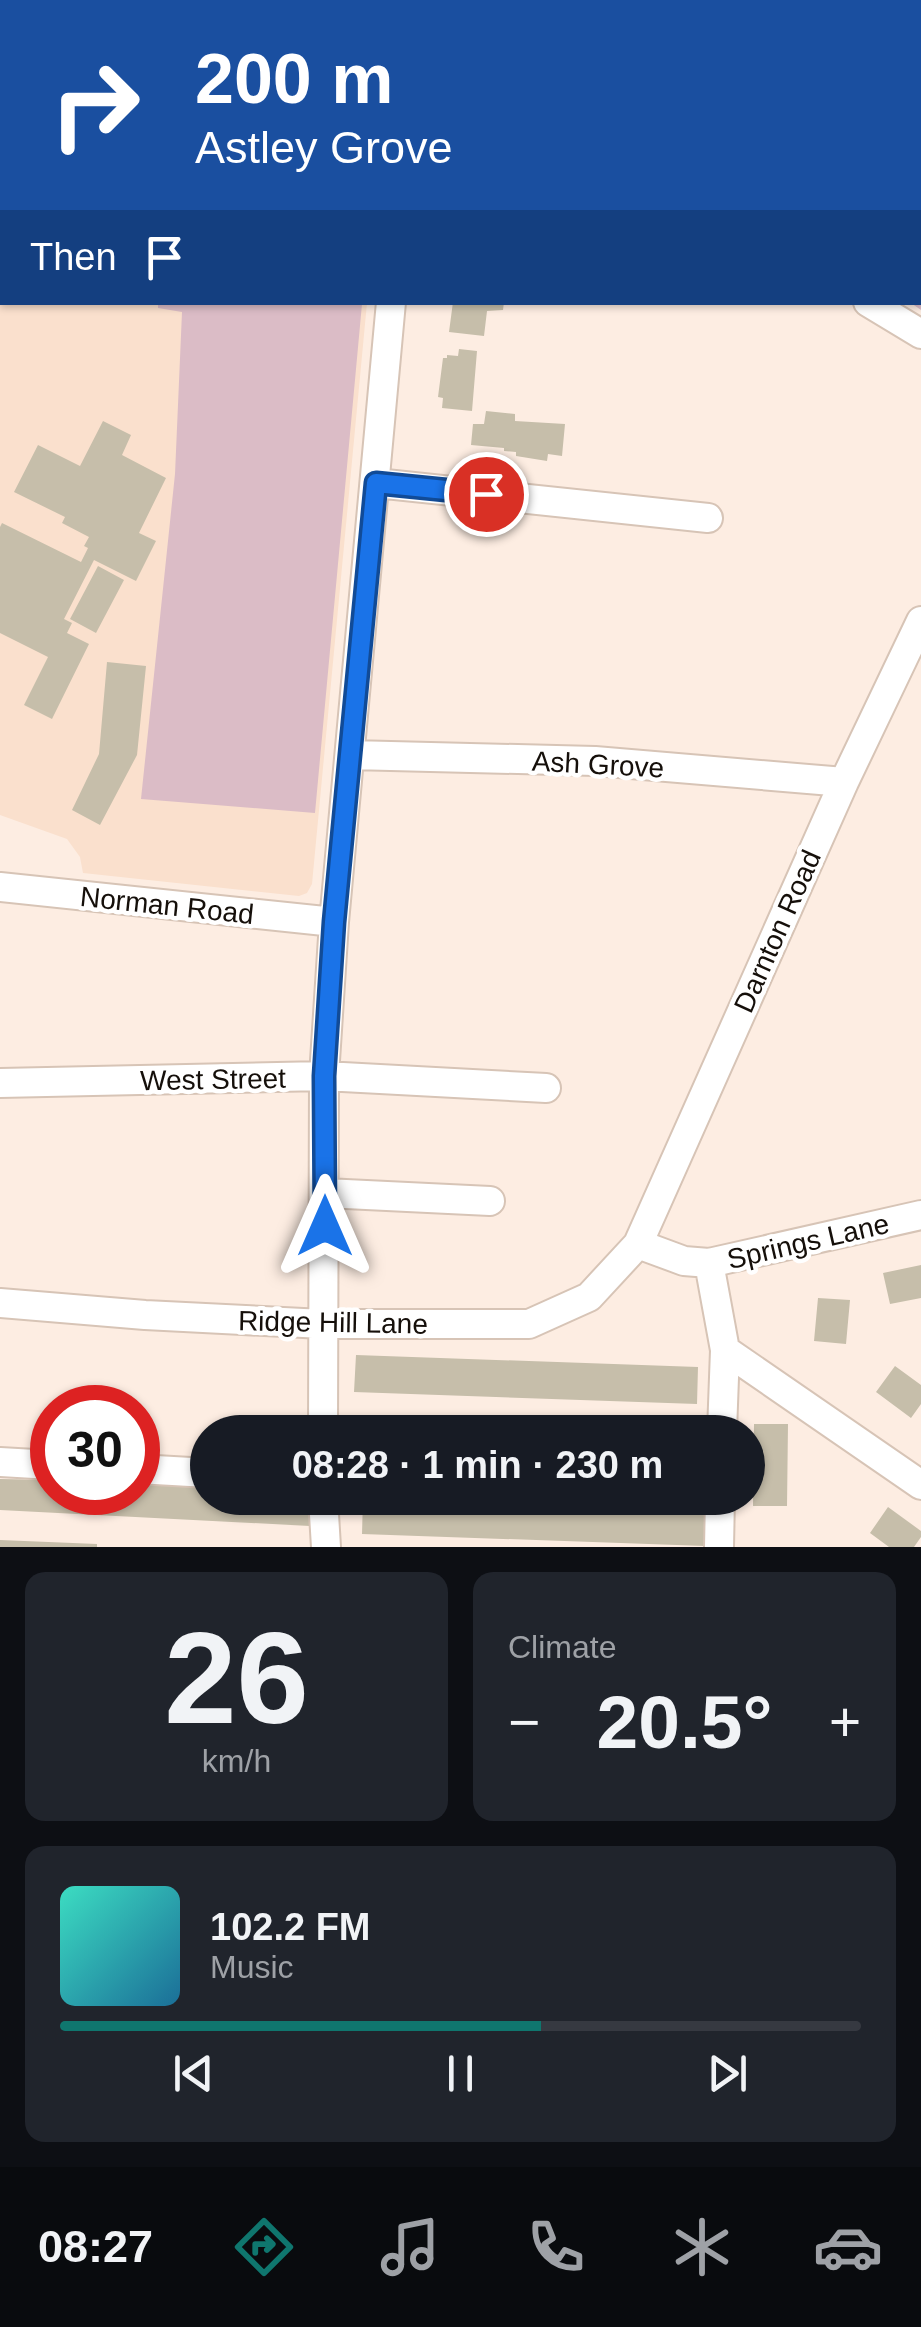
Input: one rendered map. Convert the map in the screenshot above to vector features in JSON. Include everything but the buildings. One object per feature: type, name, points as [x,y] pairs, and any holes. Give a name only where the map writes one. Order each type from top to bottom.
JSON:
[{"type":"street","points":[[322,1415],[324,1076],[334,922],[391,305]]},
{"type":"street","points":[[873,305],[921,334]]},
{"type":"street","points":[[376,483],[708,518]]},
{"type":"street","name":"Darnton Road","points":[[638,1244],[844,782],[921,620]]},
{"type":"street","name":"Ash Grove","points":[[352,755],[595,761],[844,782]]},
{"type":"street","name":"Norman Road","points":[[0,887],[334,922]]},
{"type":"street","name":"West Street","points":[[0,1084],[324,1076],[546,1088]]},
{"type":"street","points":[[325,1193],[490,1201]]},
{"type":"street","name":"Springs Lane","points":[[638,1244],[684,1261],[709,1263],[921,1215]]},
{"type":"street","name":"Ridge Hill Lane","points":[[0,1303],[323,1324],[529,1324],[589,1296],[638,1244]]},
{"type":"street","points":[[709,1263],[725,1350],[723,1415]]},
{"type":"street","points":[[725,1350],[921,1485]]},
{"type":"street","points":[[0,1462],[30,1464]]},
{"type":"street","points":[[160,1471],[190,1472]]},
{"type":"street","points":[[324,1515],[326,1547]]},
{"type":"street","points":[[719,1547],[720,1515]]},
{"type":"shaded area","points":[[0,305],[367,305],[312,884],[307,893],[299,896],[83,873],[80,857],[67,839],[0,815]]},
{"type":"shaded area","points":[[362,305],[315,813],[141,799],[175,474],[182,312],[158,308]]},
{"type":"route","points":[[325,1226],[324,1076],[334,922],[376,483],[486,494]]}]
